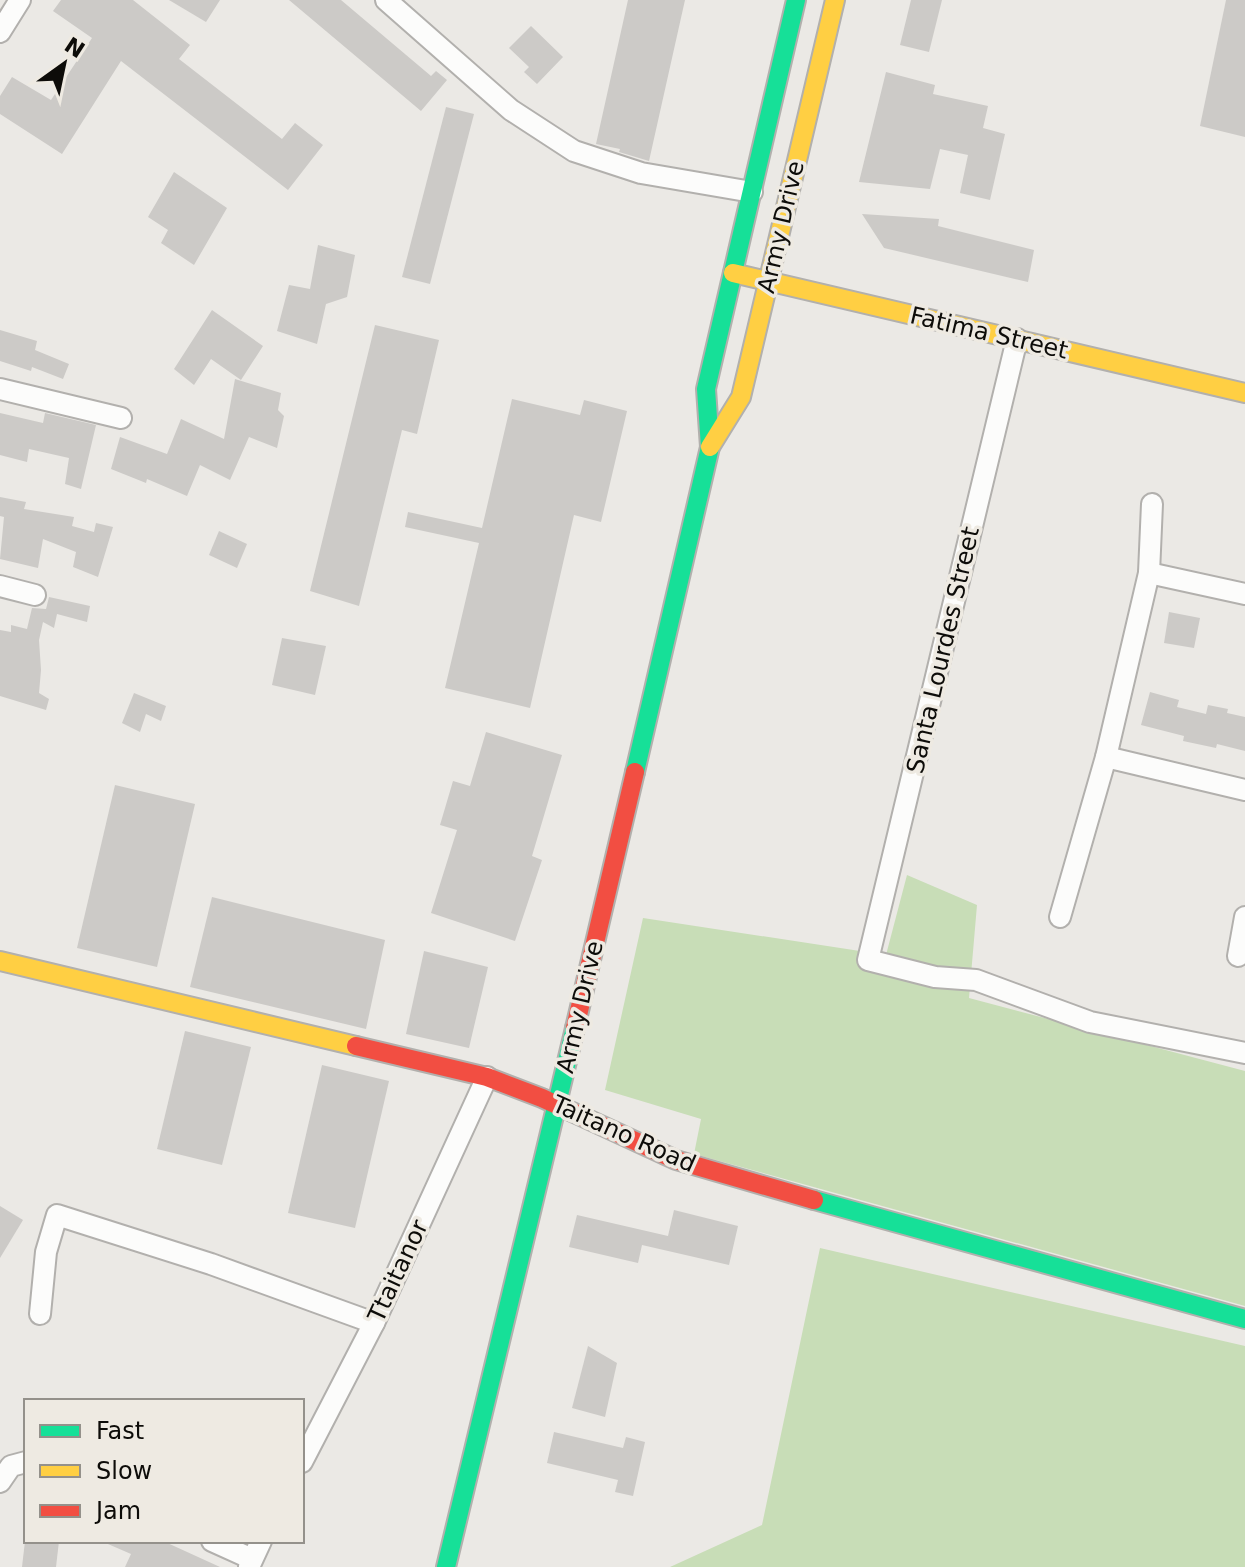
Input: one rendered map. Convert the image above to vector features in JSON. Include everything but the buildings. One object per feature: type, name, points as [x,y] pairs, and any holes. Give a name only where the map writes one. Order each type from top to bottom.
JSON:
[{"type":"main road","name":"Army Drive","points":[[446,1567],[558,1103],[710,447],[706,389],[796,0]]},
{"type":"main road","name":"Army Drive","points":[[710,447],[741,397],[835,0]]},
{"type":"main road","name":"Fatima Street","points":[[733,273],[1245,393]]},
{"type":"main road","name":"Taitano Road","points":[[0,961],[487,1077],[558,1103],[664,1157],[704,1170],[1245,1319]]},
{"type":"street","points":[[0,32],[20,0]]},
{"type":"street","points":[[386,0],[511,110],[574,151],[641,173],[752,192]]},
{"type":"street","name":"Santa Lourdes Street","points":[[1017,339],[868,960],[935,977],[976,980],[1090,1022],[1245,1053]]},
{"type":"street","points":[[0,389],[121,418]]},
{"type":"street","points":[[1060,917],[1106,757],[1149,573],[1152,504]]},
{"type":"street","points":[[1149,573],[1245,594]]},
{"type":"street","points":[[0,586],[35,595]]},
{"type":"street","points":[[1106,757],[1245,790]]},
{"type":"street","points":[[1238,956],[1245,917]]},
{"type":"street","name":"Ttaitanor","points":[[304,1458],[374,1323],[487,1077]]},
{"type":"street","points":[[40,1314],[46,1252],[57,1215],[211,1264],[374,1323]]},
{"type":"street","points":[[0,1482],[11,1466],[24,1463]]},
{"type":"street","points":[[218,1543],[254,1556]]},
{"type":"green space","points":[[907,875],[977,905],[969,998],[1245,1071],[1245,1306],[694,1154],[701,1119],[605,1090],[643,918],[886,955]]},
{"type":"green space","points":[[820,1248],[1245,1346],[1245,1567],[670,1567],[762,1525]]},
{"type":"traffic: fast","points":[[635,772],[710,447],[706,389],[796,0]]},
{"type":"traffic: fast","points":[[446,1567],[575,1028]]},
{"type":"traffic: fast","points":[[814,1200],[1245,1319]]},
{"type":"traffic: slow","points":[[710,447],[741,397],[835,0]]},
{"type":"traffic: slow","points":[[733,273],[1245,393]]},
{"type":"traffic: slow","points":[[0,961],[356,1046]]},
{"type":"traffic: jam","points":[[575,1028],[635,772]]},
{"type":"traffic: jam","points":[[356,1046],[487,1077],[542,1098],[676,1160],[814,1200]]}]
